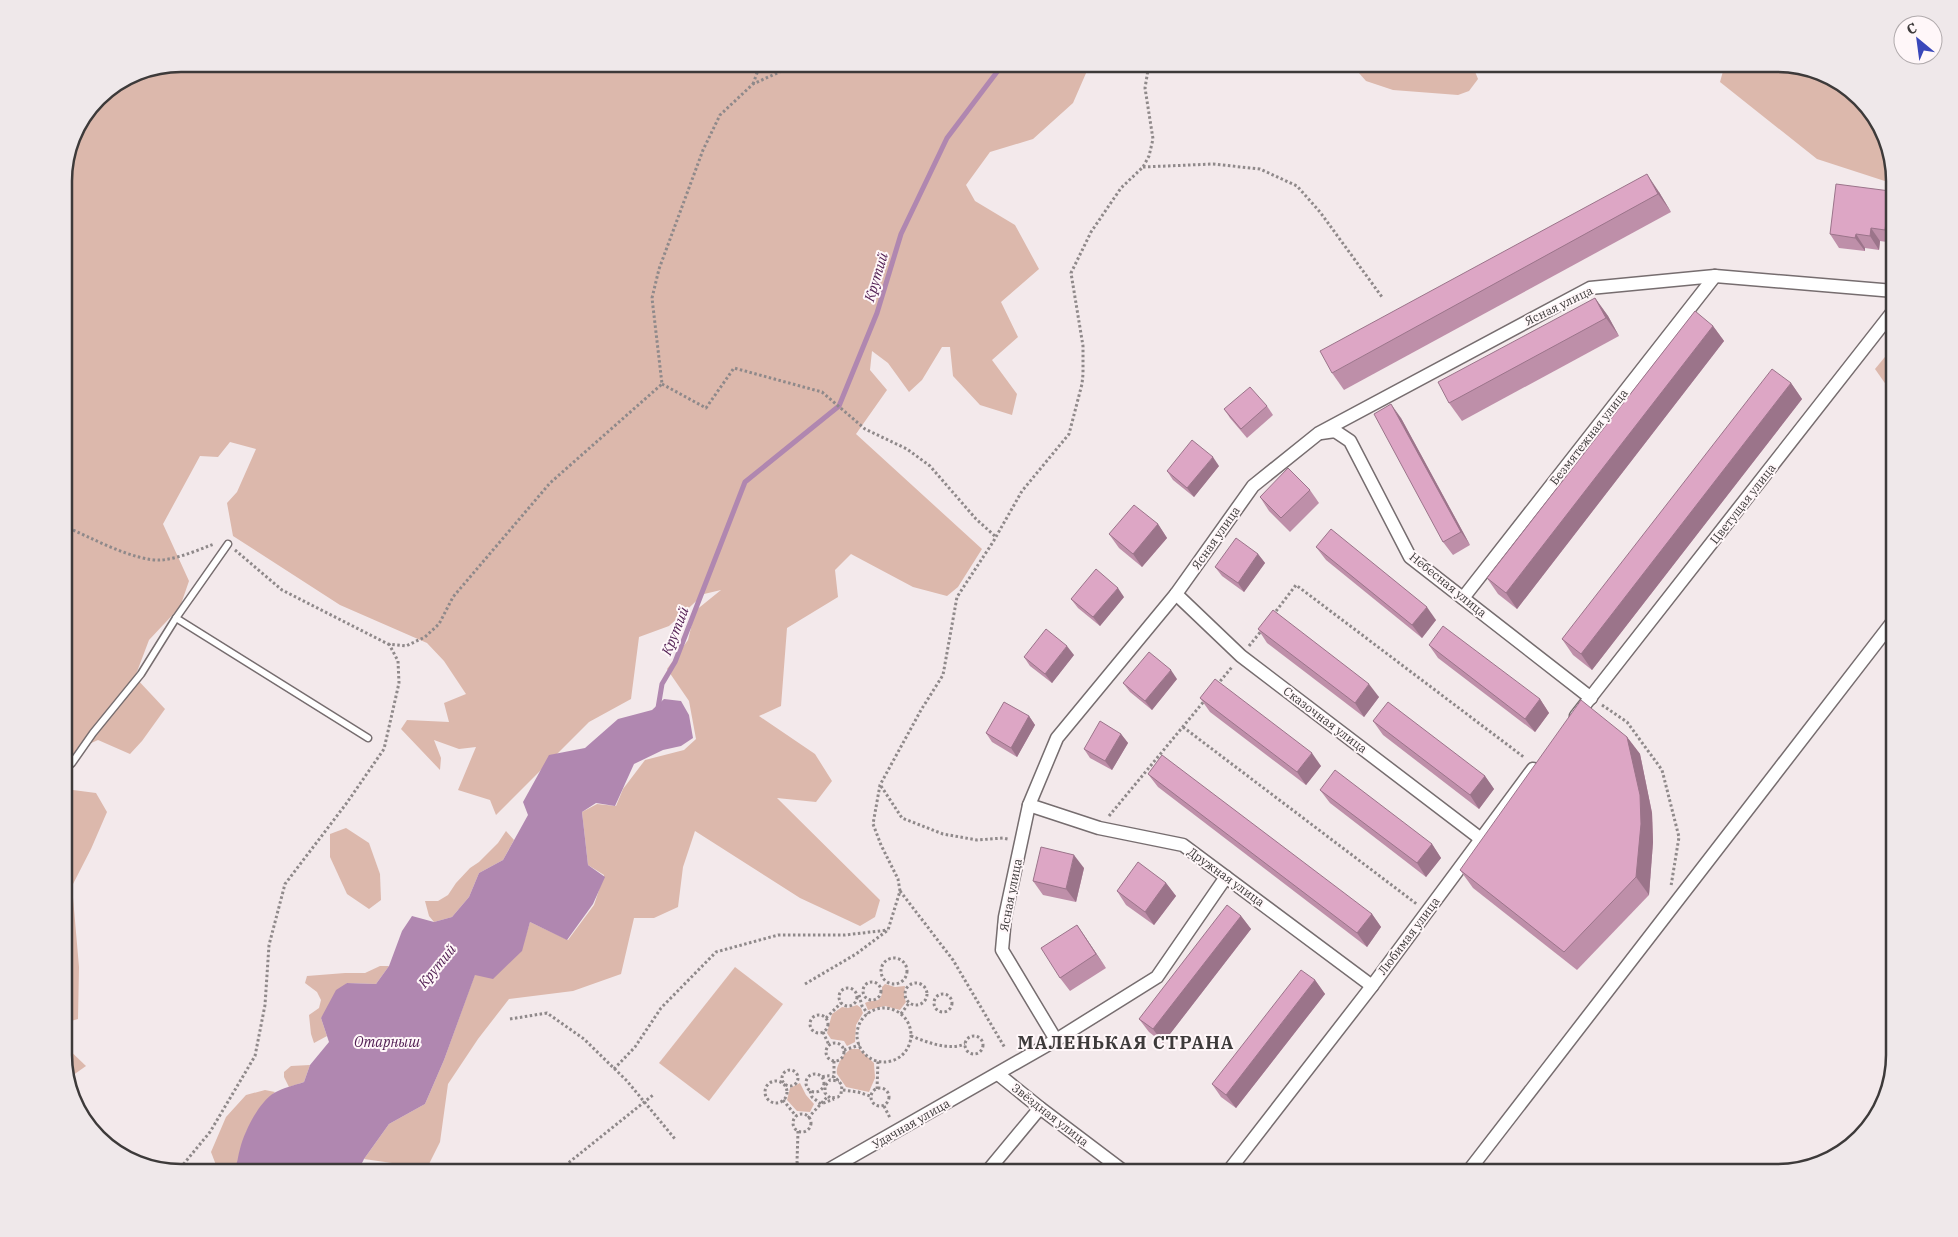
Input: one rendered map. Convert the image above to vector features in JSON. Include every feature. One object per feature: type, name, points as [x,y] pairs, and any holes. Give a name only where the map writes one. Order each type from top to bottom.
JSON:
[{"type":"street","name":"Ясная улица","points":[[1056,1040],[1002,950],[1005,917],[1029,805],[1057,738],[1176,594],[1253,486],[1319,433],[1590,288],[1715,276],[1885,290]]},
{"type":"street","name":"Безмятежная улица","points":[[1463,598],[1715,276]]},
{"type":"street","name":"Цветущая улица","points":[[1591,698],[1885,321]]},
{"type":"street","name":"Небесная улица","points":[[1319,433],[1335,431],[1350,441],[1410,557],[1591,698]]},
{"type":"street","name":"Сказочная улица","points":[[1176,594],[1241,656],[1481,839]]},
{"type":"street","points":[[1474,1164],[1886,631]]},
{"type":"street","points":[[1566,728],[1591,698]]},
{"type":"street","name":"Любимая улица","points":[[1234,1164],[1372,986],[1538,762]]},
{"type":"street","name":"Дружная улица","points":[[1029,805],[1098,828],[1183,845],[1372,986]]},
{"type":"street","name":"Удачная улица","points":[[839,1164],[1056,1040],[1157,977],[1226,877]]},
{"type":"street","name":"Звёздная улица","points":[[998,1074],[1114,1164]]},
{"type":"street","points":[[993,1164],[1040,1108]]},
{"type":"lane","points":[[73,762],[93,733],[141,674],[176,618],[228,544]]},
{"type":"lane","points":[[176,618],[368,738]]},
{"type":"path","points":[[753,84],[757,72]]},
{"type":"path","points":[[662,384],[652,298],[659,268],[703,150],[720,115],[753,84],[779,72]]},
{"type":"path","points":[[805,984],[856,954],[888,930],[900,892],[898,879],[873,824],[880,785],[921,710],[943,675],[957,597],[996,537],[1022,491],[1069,434],[1082,384],[1084,346],[1071,274],[1091,232],[1121,188],[1143,167],[1149,156],[1153,139],[1145,88],[1148,72]]},
{"type":"path","points":[[1143,167],[1213,164],[1260,169],[1297,186],[1320,212],[1382,297]]},
{"type":"path","points":[[662,384],[706,408],[734,368],[822,392],[865,429],[907,449],[930,466],[976,519],[996,537]]},
{"type":"path","points":[[73,530],[134,556],[162,560],[187,554],[219,542],[228,544],[282,590],[388,644],[406,646],[425,638],[439,624],[453,597],[550,483],[662,384]]},
{"type":"path","points":[[1296,585],[1538,762]]},
{"type":"path","points":[[183,1164],[210,1132],[255,1056],[265,1005],[269,945],[285,884],[317,843],[384,749],[398,683],[398,662],[388,644]]},
{"type":"path","points":[[1591,698],[1627,722],[1662,770],[1680,838],[1670,890]]},
{"type":"path","points":[[1098,828],[1183,727],[1427,912]]},
{"type":"path","points":[[880,785],[902,818],[942,834],[977,840],[1003,838],[1022,842]]},
{"type":"path","points":[[900,892],[953,960],[1005,1048]]},
{"type":"path","points":[[614,1069],[635,1047],[661,1008],[716,952],[778,935],[844,935],[888,930]]},
{"type":"path","points":[[888,958],[903,961],[907,971],[903,980],[894,984],[884,981],[880,971],[881,966],[888,958]]},
{"type":"path","points":[[903,980],[909,986]]},
{"type":"path","points":[[879,986],[884,981]]},
{"type":"path","points":[[879,986],[876,983],[868,983],[863,990],[860,994],[856,999],[852,1005],[841,1003],[838,995],[843,988],[852,988],[860,994],[868,1000],[876,1000],[881,993],[879,986]]},
{"type":"path","points":[[913,984],[922,985],[925,989],[926,998],[921,1004],[909,1003],[905,994],[909,986],[913,984]]},
{"type":"path","points":[[860,994],[862,1006],[868,1014]]},
{"type":"path","points":[[944,994],[948,996],[952,1004],[947,1011],[939,1011],[935,1009],[934,1000],[936,996],[944,994]]},
{"type":"path","points":[[926,998],[934,1000]]},
{"type":"path","points":[[826,1018],[841,1003]]},
{"type":"path","points":[[901,1014],[909,1003]]},
{"type":"path","points":[[888,1008],[901,1014],[909,1024],[911,1036],[908,1047],[900,1056],[890,1061],[878,1061],[867,1055],[860,1045],[858,1038],[860,1024],[868,1014],[874,1010],[888,1008]]},
{"type":"path","points":[[510,1019],[547,1013],[584,1038],[614,1069],[675,1139]]},
{"type":"path","points":[[823,1032],[814,1032],[810,1024],[811,1020],[818,1015],[826,1018]]},
{"type":"path","points":[[823,1032],[828,1026],[826,1018]]},
{"type":"path","points":[[823,1032],[830,1045]]},
{"type":"path","points":[[911,1036],[942,1046],[960,1046],[965,1044],[966,1040],[975,1036],[979,1038],[983,1046],[982,1050],[973,1054],[966,1049],[965,1044]]},
{"type":"path","points":[[836,1043],[840,1044],[844,1050],[842,1058],[834,1061],[827,1057],[827,1048],[836,1043]]},
{"type":"path","points":[[844,1050],[860,1045]]},
{"type":"path","points":[[834,1061],[834,1078]]},
{"type":"path","points":[[870,1096],[877,1088],[878,1061]]},
{"type":"path","points":[[798,1080],[793,1086],[785,1085],[775,1081],[770,1083],[765,1092],[769,1101],[779,1103],[787,1092],[785,1085],[781,1078],[782,1074],[789,1069],[796,1072],[798,1080]]},
{"type":"path","points":[[821,1104],[812,1097],[807,1088],[806,1081],[811,1075],[822,1077],[830,1075],[839,1082],[843,1090]]},
{"type":"path","points":[[822,1077],[828,1096],[838,1097]]},
{"type":"path","points":[[810,1091],[818,1092],[834,1078]]},
{"type":"path","points":[[798,1080],[806,1081]]},
{"type":"path","points":[[843,1090],[870,1096],[874,1105],[884,1106],[889,1099],[886,1091],[877,1088]]},
{"type":"path","points":[[821,1104],[838,1097],[843,1090]]},
{"type":"path","points":[[567,1164],[653,1095]]},
{"type":"path","points":[[808,1118],[828,1096]]},
{"type":"path","points":[[783,1100],[796,1116]]},
{"type":"path","points":[[802,1115],[808,1118],[810,1121],[809,1128],[806,1131],[798,1131],[793,1126],[796,1116],[802,1115]]},
{"type":"path","points":[[798,1131],[798,1164]]},
{"type":"shaded area","points":[[182,72],[1087,72],[1073,103],[1033,139],[990,152],[966,185],[975,201],[1015,225],[1039,269],[1001,302],[1018,337],[992,360],[1017,394],[1012,415],[980,405],[953,376],[950,347],[942,347],[922,380],[909,392],[888,363],[872,351],[870,370],[887,390],[856,434],[982,549],[958,587],[947,596],[913,587],[851,554],[835,570],[838,597],[787,628],[781,706],[759,716],[815,754],[832,781],[816,802],[777,798],[880,900],[875,917],[860,926],[800,898],[695,831],[683,867],[678,907],[654,918],[634,918],[621,974],[573,991],[509,999],[478,1039],[448,1084],[440,1142],[429,1164],[399,1164],[364,1159],[389,1124],[425,1104],[444,1060],[475,974],[493,978],[521,951],[530,922],[568,940],[594,905],[604,875],[588,865],[582,812],[597,804],[616,806],[623,789],[645,760],[684,750],[696,739],[689,701],[667,669],[688,640],[695,611],[721,590],[704,594],[669,626],[639,637],[631,699],[589,722],[496,815],[490,800],[458,790],[476,747],[459,749],[434,740],[441,758],[440,770],[401,729],[407,720],[449,722],[444,703],[466,694],[444,661],[427,643],[340,605],[233,536],[227,503],[237,492],[256,449],[230,442],[218,457],[200,456],[163,524],[189,581],[180,607],[149,640],[135,677],[165,709],[130,754],[98,740],[78,749],[73,755],[73,167],[78,147],[91,121],[104,104],[115,95],[147,78],[167,73]]},
{"type":"shaded area","points":[[1358,72],[1475,72],[1478,79],[1469,91],[1458,95],[1393,90],[1366,81]]},
{"type":"shaded area","points":[[1723,72],[1776,72],[1805,76],[1831,87],[1854,104],[1871,127],[1882,153],[1885,181],[1817,159],[1720,82]]},
{"type":"shaded area","points":[[1885,357],[1885,384],[1875,369]]},
{"type":"shaded area","points":[[73,790],[96,793],[107,812],[73,884]]},
{"type":"shaded area","points":[[346,828],[369,843],[380,874],[381,900],[369,909],[347,894],[330,857],[330,834]]},
{"type":"shaded area","points":[[506,831],[514,840],[503,860],[479,873],[469,897],[452,917],[434,922],[429,916],[425,901],[438,901],[448,895],[470,868],[479,862],[498,843]]},
{"type":"shaded area","points":[[73,898],[79,967],[78,1019],[73,1020]]},
{"type":"shaded area","points":[[380,966],[389,966],[376,984],[347,983],[321,1018],[327,1036],[314,1043],[309,1015],[319,1008],[321,1000],[317,992],[305,983],[307,976],[365,973]]},
{"type":"shaded area","points":[[735,967],[783,1004],[709,1101],[659,1063]]},
{"type":"shaded area","points":[[885,984],[895,987],[905,986],[904,996],[906,1002],[900,1010],[885,1006],[868,1010],[865,1003],[879,999],[882,987]]},
{"type":"shaded area","points":[[857,1005],[863,1013],[856,1025],[855,1042],[847,1046],[844,1041],[831,1039],[827,1033],[832,1014],[842,1007],[848,1008]]},
{"type":"shaded area","points":[[851,1049],[859,1049],[874,1063],[875,1078],[869,1092],[846,1087],[837,1074],[837,1067]]},
{"type":"shaded area","points":[[73,1054],[86,1066],[75,1074]]},
{"type":"shaded area","points":[[310,1065],[304,1082],[289,1087],[284,1077],[284,1072],[291,1066]]},
{"type":"shaded area","points":[[800,1083],[806,1095],[814,1104],[810,1112],[797,1111],[787,1100],[790,1088]]},
{"type":"shaded area","points":[[265,1090],[275,1092],[261,1107],[250,1124],[240,1153],[239,1163],[216,1164],[211,1152],[226,1117],[246,1095]]},
{"type":"water","name":"Отарныш","points":[[664,699],[681,701],[689,715],[693,738],[681,746],[663,750],[634,764],[615,806],[596,803],[582,812],[588,865],[605,877],[593,904],[567,940],[530,922],[522,951],[493,979],[475,975],[444,1060],[425,1104],[389,1124],[362,1164],[236,1164],[249,1126],[263,1103],[274,1093],[304,1082],[310,1065],[329,1042],[321,1018],[336,990],[347,983],[376,984],[389,966],[402,931],[412,916],[434,922],[452,917],[469,897],[479,873],[503,860],[528,815],[523,802],[549,755],[585,748],[618,719],[652,710]]},
{"type":"building","points":[[1647,174],[1658,194],[1332,373],[1320,351]]},
{"type":"building","points":[[1836,184],[1885,190],[1885,230],[1871,228],[1870,236],[1856,234],[1855,238],[1830,234]]},
{"type":"building","points":[[1595,298],[1606,318],[1449,403],[1438,382]]},
{"type":"building","points":[[1695,311],[1713,326],[1506,593],[1487,578]]},
{"type":"building","points":[[1772,369],[1791,383],[1581,654],[1562,639]]},
{"type":"building","points":[[1250,387],[1267,406],[1241,429],[1224,409]]},
{"type":"building","points":[[1391,404],[1461,532],[1443,542],[1374,414]]},
{"type":"building","points":[[1192,440],[1213,457],[1187,488],[1167,471]]},
{"type":"building","points":[[1288,468],[1310,490],[1281,518],[1260,497]]},
{"type":"building","points":[[1134,505],[1158,524],[1133,554],[1109,534]]},
{"type":"building","points":[[1331,529],[1427,607],[1412,625],[1316,547]]},
{"type":"building","points":[[1236,538],[1258,554],[1238,583],[1215,567]]},
{"type":"building","points":[[1096,569],[1118,588],[1093,617],[1071,599]]},
{"type":"building","points":[[1273,610],[1369,684],[1355,703],[1258,629]]},
{"type":"building","points":[[1443,626],[1540,699],[1525,719],[1429,645]]},
{"type":"building","points":[[1046,629],[1067,646],[1045,674],[1024,657]]},
{"type":"building","points":[[1149,652],[1171,670],[1145,701],[1123,683]]},
{"type":"building","points":[[1215,679],[1312,753],[1297,772],[1200,698]]},
{"type":"building","points":[[1581,700],[1627,737],[1640,795],[1641,824],[1636,877],[1564,952],[1460,870]]},
{"type":"building","points":[[1004,702],[1029,716],[1011,748],[986,733]]},
{"type":"building","points":[[1388,702],[1485,776],[1470,795],[1373,721]]},
{"type":"building","points":[[1100,721],[1121,734],[1105,761],[1084,749]]},
{"type":"building","points":[[1162,755],[1372,914],[1357,933],[1148,774]]},
{"type":"building","points":[[1335,770],[1432,844],[1417,863],[1320,790]]},
{"type":"building","points":[[1041,847],[1074,855],[1066,889],[1033,881]]},
{"type":"building","points":[[1138,862],[1166,883],[1145,912],[1117,891]]},
{"type":"building","points":[[1227,905],[1241,916],[1153,1029],[1139,1019]]},
{"type":"building","points":[[1077,925],[1096,954],[1060,978],[1041,948]]},
{"type":"building","points":[[1301,970],[1315,980],[1226,1095],[1212,1084]]},
{"type":"waterway","name":"Крутий","points":[[658,708],[662,684],[675,662],[745,482],[839,406],[877,313],[901,234],[947,138],[997,72]]},
{"type":"district","name":"МАЛЕНЬКАЯ СТРАНА","points":[[1126,1043]]}]
